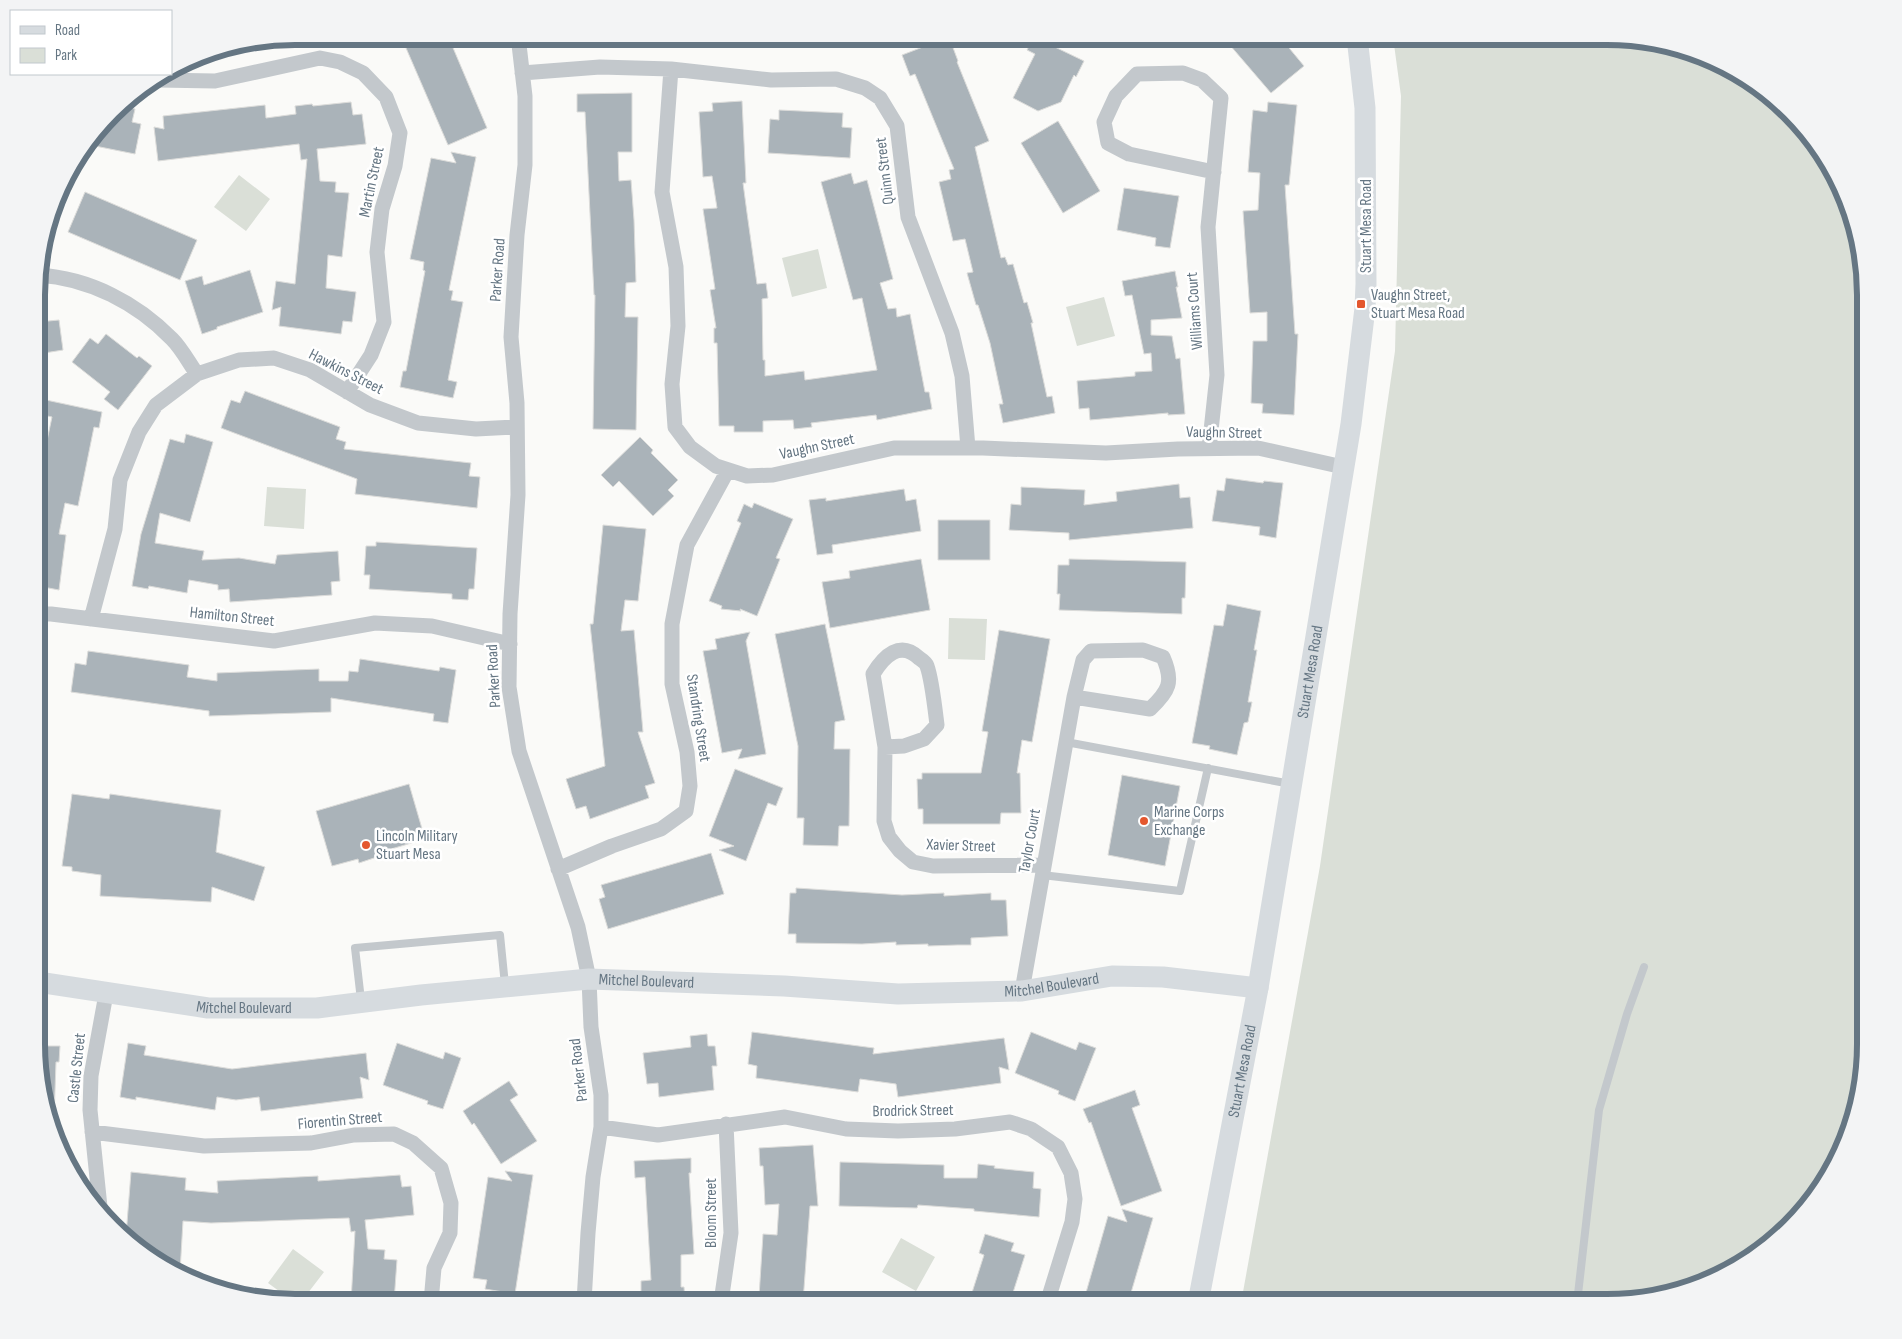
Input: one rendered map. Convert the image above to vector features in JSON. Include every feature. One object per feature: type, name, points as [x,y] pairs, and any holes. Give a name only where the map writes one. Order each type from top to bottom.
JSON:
[{"type":"main road","name":"Stuart Mesa Road","points":[[1200,1294],[1258,988],[1351,424],[1365,308],[1365,108],[1358,45]]},
{"type":"main road","name":"Mitchel Boulevard","points":[[45,983],[208,1008],[317,1008],[421,994],[589,980],[784,986],[898,994],[1022,991],[1112,976],[1163,977],[1258,988]]},
{"type":"street","name":"Parker Road","points":[[519,45],[525,96],[525,165],[516,243],[512,337],[518,427],[518,495],[510,614],[509,688],[519,751],[578,927],[589,980],[591,1027],[601,1095],[601,1127],[591,1196],[585,1294]]},
{"type":"street","name":"Martin Street","points":[[167,80],[215,81],[320,58],[340,62],[363,73],[386,97],[400,134],[395,166],[382,209],[377,252],[384,322],[371,355],[347,392]]},
{"type":"street","name":"Quinn Street","points":[[522,73],[600,67],[671,68],[771,80],[836,78],[865,88],[880,98],[897,126],[908,217],[952,333],[962,376],[968,448]]},
{"type":"street","name":"Vaughn Street","points":[[671,68],[662,192],[676,267],[678,326],[672,384],[675,427],[690,447],[716,466],[747,476],[773,474],[894,448],[968,448],[1106,453],[1209,448],[1258,448],[1343,467]]},
{"type":"street","name":"Williams Court","points":[[1209,448],[1217,375],[1208,227],[1214,172],[1221,98],[1202,80],[1183,72],[1138,74],[1116,96],[1104,122],[1108,143],[1129,154],[1214,172]]},
{"type":"street","points":[[46,276],[92,286],[117,297],[146,315],[167,334],[197,374]]},
{"type":"street","name":"Hawkins Street","points":[[92,619],[115,529],[120,480],[139,432],[156,405],[197,374],[239,360],[274,358],[310,370],[370,405],[418,423],[476,429],[518,427]]},
{"type":"street","name":"Standring Street","points":[[558,869],[612,846],[661,829],[686,811],[690,786],[687,752],[672,684],[672,624],[687,545],[728,470]]},
{"type":"street","name":"Hamilton Street","points":[[45,614],[274,641],[375,623],[432,626],[510,644]]},
{"type":"street","name":"Xavier Street","points":[[885,747],[904,746],[924,739],[937,725],[927,665],[914,653],[900,649],[890,653],[879,664],[873,674],[885,747],[884,821],[889,837],[900,851],[913,862],[933,866],[1042,870]]},
{"type":"street","name":"Taylor Court","points":[[1022,991],[1042,870],[1074,697],[1083,660],[1091,651],[1143,650],[1163,658],[1169,670],[1170,682],[1164,696],[1150,709],[1074,697]]},
{"type":"street","name":"Castle Street","points":[[99,1199],[90,1110],[90,1076],[106,994]]},
{"type":"street","name":"Brodrick Street","points":[[601,1127],[658,1135],[785,1117],[846,1129],[898,1131],[955,1129],[1010,1122],[1031,1129],[1058,1147],[1070,1172],[1075,1199],[1072,1222],[1050,1294]]},
{"type":"street","name":"Bloom Street","points":[[722,1294],[731,1233],[726,1124]]},
{"type":"street","name":"Fiorentin Street","points":[[92,1132],[204,1146],[311,1143],[354,1135],[394,1134],[413,1143],[441,1168],[451,1203],[450,1232],[434,1268],[432,1294]]},
{"type":"lane","points":[[1066,742],[1291,784]]},
{"type":"lane","points":[[1042,870],[1180,891],[1208,768]]},
{"type":"lane","points":[[361,1002],[355,948],[500,935],[505,987]]},
{"type":"lane","points":[[1578,1294],[1599,1110],[1627,1014],[1644,967]]},
{"type":"green space","points":[[1394,45],[1607,45],[1640,47],[1687,58],[1718,71],[1746,87],[1772,107],[1795,130],[1815,156],[1831,184],[1844,215],[1852,246],[1857,295],[1857,1044],[1852,1093],[1844,1124],[1824,1169],[1784,1221],[1732,1261],[1687,1281],[1656,1289],[1607,1294],[1243,1294],[1320,866],[1395,351],[1401,96]]},
{"type":"green space","points":[[239,175],[270,199],[246,231],[214,207]]},
{"type":"green space","points":[[818,249],[827,288],[792,297],[782,258]]},
{"type":"green space","points":[[1104,297],[1115,336],[1077,346],[1066,307]]},
{"type":"green space","points":[[267,487],[306,489],[304,529],[264,526]]},
{"type":"green space","points":[[949,618],[987,619],[985,660],[948,659]]},
{"type":"green space","points":[[901,1238],[935,1257],[916,1291],[882,1272]]},
{"type":"green space","points":[[293,1249],[324,1272],[307,1294],[282,1293],[268,1283]]},
{"type":"building","points":[[405,45],[452,45],[487,128],[448,145]]},
{"type":"building","points":[[928,45],[952,45],[989,141],[975,147],[1001,258],[1005,257],[1008,265],[1013,264],[1024,303],[1027,302],[1033,323],[1031,323],[1047,397],[1052,396],[1055,413],[1003,423],[999,404],[1003,404],[990,343],[967,273],[973,272],[965,239],[953,241],[939,182],[951,179],[949,170],[954,169],[915,74],[910,76],[902,55]]},
{"type":"building","points":[[1030,45],[1051,45],[1084,61],[1076,77],[1074,75],[1061,102],[1038,111],[1013,98],[1035,54],[1027,50]]},
{"type":"building","points":[[1230,45],[1287,45],[1304,66],[1271,93]]},
{"type":"building","points":[[632,93],[632,152],[618,152],[619,181],[631,180],[634,220],[636,282],[626,283],[625,317],[638,317],[636,430],[593,429],[595,295],[585,112],[577,112],[577,94]]},
{"type":"building","points":[[742,101],[746,183],[743,183],[757,284],[766,283],[768,298],[762,299],[765,376],[804,371],[805,380],[877,370],[862,298],[853,300],[821,182],[851,173],[854,184],[867,180],[893,279],[880,283],[888,309],[896,308],[897,317],[910,314],[925,392],[929,392],[932,409],[877,420],[876,415],[811,423],[812,427],[794,429],[793,420],[763,421],[763,432],[734,432],[734,426],[719,426],[717,343],[714,343],[714,328],[716,328],[710,290],[715,289],[703,209],[717,208],[712,176],[703,177],[699,112],[713,111],[712,103]]},
{"type":"building","points":[[351,102],[353,115],[362,114],[366,144],[317,149],[320,181],[336,182],[335,192],[349,193],[342,257],[328,255],[326,288],[356,292],[352,322],[343,321],[341,334],[279,326],[281,307],[272,310],[276,281],[295,284],[307,159],[301,160],[299,144],[158,161],[154,127],[164,129],[163,116],[265,105],[266,118],[296,114],[295,106]]},
{"type":"building","points":[[1268,102],[1297,105],[1289,185],[1285,185],[1295,334],[1298,334],[1294,415],[1262,413],[1263,404],[1251,403],[1253,341],[1267,341],[1267,312],[1250,313],[1243,211],[1258,210],[1260,173],[1248,172],[1253,110],[1267,112]]},
{"type":"building","points":[[129,108],[135,109],[132,122],[141,124],[135,154],[95,146],[107,130]]},
{"type":"building","points":[[779,110],[843,113],[842,127],[852,128],[850,158],[768,153],[770,119],[779,120]]},
{"type":"building","points":[[1058,121],[1100,191],[1063,213],[1021,143]]},
{"type":"building","points":[[451,152],[476,157],[449,290],[453,291],[451,300],[463,302],[448,380],[457,382],[453,398],[400,387],[403,371],[406,371],[425,271],[423,270],[424,262],[410,259],[431,158],[456,163]]},
{"type":"building","points":[[1124,188],[1179,196],[1170,248],[1155,246],[1156,238],[1117,230]]},
{"type":"building","points":[[85,192],[197,240],[180,280],[68,232]]},
{"type":"building","points":[[250,270],[263,312],[202,334],[185,281],[202,276],[204,285]]},
{"type":"building","points":[[1175,271],[1182,318],[1151,320],[1151,335],[1172,336],[1176,359],[1180,358],[1185,414],[1168,415],[1168,413],[1090,420],[1089,408],[1079,409],[1077,381],[1135,376],[1135,372],[1152,371],[1151,353],[1144,354],[1132,295],[1125,296],[1122,281]]},
{"type":"building","points":[[59,320],[63,350],[45,353],[45,321]]},
{"type":"building","points":[[106,334],[137,358],[139,356],[152,366],[118,410],[104,399],[110,392],[72,362],[90,338],[98,344]]},
{"type":"building","points":[[245,391],[340,427],[336,439],[346,442],[344,449],[471,463],[469,476],[480,477],[477,508],[355,494],[357,479],[221,428],[231,400],[240,403]]},
{"type":"building","points":[[46,400],[102,412],[99,428],[94,427],[78,506],[65,503],[59,534],[66,535],[59,590],[45,587],[45,450],[52,417],[45,415]]},
{"type":"building","points":[[186,434],[213,442],[190,522],[160,513],[155,543],[204,551],[202,560],[239,558],[275,564],[277,555],[338,551],[340,581],[331,582],[332,595],[230,602],[229,589],[218,590],[218,585],[189,580],[187,593],[149,586],[148,589],[132,586],[141,534],[170,439],[184,443]]},
{"type":"building","points":[[640,437],[653,450],[651,453],[678,480],[668,490],[674,496],[653,516],[619,481],[613,487],[601,475]]},
{"type":"building","points":[[1226,478],[1263,483],[1264,481],[1283,483],[1276,538],[1259,535],[1260,527],[1212,521],[1217,490],[1224,491]]},
{"type":"building","points":[[1179,484],[1180,498],[1190,497],[1193,528],[1069,540],[1069,533],[1009,530],[1011,504],[1021,505],[1021,487],[1085,490],[1084,505],[1117,501],[1116,492]]},
{"type":"building","points":[[904,489],[906,501],[916,499],[921,531],[832,545],[833,553],[817,555],[809,500],[826,498],[826,501]]},
{"type":"building","points":[[754,503],[793,519],[776,558],[780,559],[757,616],[740,609],[741,611],[721,609],[722,606],[709,601],[741,523],[737,521],[744,504],[752,508]]},
{"type":"building","points":[[938,520],[990,520],[990,560],[938,560]]},
{"type":"building","points":[[603,525],[646,529],[638,601],[625,600],[621,631],[634,630],[643,732],[638,732],[655,783],[645,786],[649,798],[590,819],[586,806],[576,809],[566,779],[605,766],[590,624],[593,624]]},
{"type":"building","points":[[376,542],[477,548],[474,589],[469,589],[468,600],[452,599],[452,594],[369,589],[370,575],[364,575],[366,546],[376,546]]},
{"type":"building","points":[[921,559],[930,610],[830,628],[822,582],[850,578],[849,571]]},
{"type":"building","points":[[1069,559],[1186,562],[1185,598],[1182,598],[1182,614],[1059,610],[1060,594],[1057,594],[1058,565],[1069,565]]},
{"type":"building","points":[[1227,604],[1261,611],[1254,650],[1257,650],[1248,702],[1252,702],[1248,722],[1244,723],[1237,755],[1209,749],[1210,746],[1192,743],[1214,625],[1223,626]]},
{"type":"building","points":[[825,624],[845,720],[835,722],[834,749],[850,749],[849,826],[839,826],[838,846],[803,845],[804,818],[797,818],[798,746],[775,634]]},
{"type":"building","points":[[999,630],[1050,639],[1032,742],[1022,740],[1017,773],[1020,773],[1021,813],[1001,813],[1000,824],[923,824],[923,809],[918,809],[917,779],[922,779],[922,773],[981,773],[988,732],[982,731]]},
{"type":"building","points":[[750,632],[746,641],[766,754],[738,759],[742,749],[722,753],[703,651],[717,649],[715,639]]},
{"type":"building","points":[[88,651],[189,665],[187,677],[217,681],[217,673],[319,669],[319,681],[348,681],[349,671],[358,672],[360,659],[439,671],[440,667],[456,670],[448,723],[433,721],[434,714],[331,698],[331,712],[209,716],[209,711],[71,692],[75,663],[86,665]]},
{"type":"building","points":[[735,769],[783,788],[776,806],[768,803],[746,861],[719,850],[734,846],[709,836]]},
{"type":"building","name":"Marine Corps Exchange","points":[[1122,775],[1180,786],[1165,866],[1108,855]]},
{"type":"building","points":[[409,784],[425,839],[381,852],[382,856],[359,863],[358,859],[332,866],[316,811]]},
{"type":"building","points":[[72,794],[109,799],[110,794],[221,810],[216,852],[265,867],[254,901],[212,887],[211,902],[100,896],[101,875],[72,871],[72,867],[62,866]]},
{"type":"building","points":[[711,853],[724,894],[608,929],[599,899],[605,897],[601,885]]},
{"type":"building","points":[[796,888],[902,895],[944,893],[944,896],[991,893],[991,900],[1006,900],[1008,936],[971,938],[971,945],[896,945],[896,942],[862,944],[796,943],[796,934],[788,934],[790,893],[796,893]]},
{"type":"building","points":[[752,1032],[874,1048],[873,1054],[1004,1038],[1009,1070],[999,1067],[1001,1083],[898,1097],[896,1084],[860,1079],[858,1092],[756,1078],[757,1066],[748,1064]]},
{"type":"building","points":[[1031,1032],[1076,1050],[1079,1042],[1096,1048],[1075,1101],[1058,1094],[1059,1091],[1015,1073]]},
{"type":"building","points":[[707,1034],[708,1046],[715,1046],[717,1066],[712,1066],[714,1090],[659,1097],[658,1083],[647,1084],[643,1053],[691,1047],[690,1036]]},
{"type":"building","points":[[128,1043],[146,1046],[144,1055],[232,1069],[366,1053],[369,1080],[360,1077],[363,1098],[261,1111],[259,1097],[236,1100],[217,1097],[215,1110],[136,1097],[136,1100],[120,1097]]},
{"type":"building","points":[[397,1043],[443,1059],[445,1052],[461,1058],[443,1109],[427,1104],[428,1101],[383,1085]]},
{"type":"building","points":[[45,1046],[60,1046],[59,1062],[56,1062],[54,1110],[47,1077]]},
{"type":"building","points":[[509,1081],[518,1095],[510,1100],[537,1141],[501,1164],[474,1123],[472,1125],[463,1111]]},
{"type":"building","points":[[1135,1090],[1140,1105],[1132,1108],[1162,1191],[1121,1206],[1091,1122],[1089,1123],[1083,1109]]},
{"type":"building","points":[[813,1145],[818,1206],[810,1206],[804,1294],[759,1294],[763,1234],[777,1235],[779,1204],[765,1205],[763,1166],[760,1166],[759,1148]]},
{"type":"building","points":[[691,1158],[691,1173],[689,1173],[694,1254],[681,1255],[681,1287],[684,1287],[684,1294],[641,1294],[641,1281],[651,1280],[645,1177],[635,1178],[634,1161]]},
{"type":"building","points":[[840,1162],[944,1165],[944,1178],[977,1178],[978,1164],[995,1166],[994,1168],[1034,1172],[1033,1188],[1041,1189],[1039,1217],[974,1211],[974,1209],[918,1205],[917,1208],[839,1206]]},
{"type":"building","points":[[505,1171],[533,1175],[515,1294],[485,1289],[487,1280],[473,1278],[488,1177],[512,1181]]},
{"type":"building","points":[[131,1172],[186,1178],[185,1190],[218,1193],[217,1181],[318,1176],[318,1181],[400,1175],[402,1187],[411,1186],[414,1215],[365,1220],[368,1249],[385,1250],[384,1259],[397,1260],[395,1294],[351,1294],[355,1231],[351,1232],[349,1218],[211,1223],[183,1221],[180,1266],[156,1252],[127,1229]]},
{"type":"building","points":[[1122,1209],[1153,1218],[1131,1294],[1086,1294],[1108,1216],[1127,1222]]},
{"type":"building","points":[[985,1234],[1014,1243],[1011,1251],[1025,1255],[1013,1294],[972,1294],[984,1255],[979,1253]]},
{"type":"place","name":"Vaughn Street, Stuart Mesa Road","points":[[1361,304]]},
{"type":"place","name":"Marine Corps Exchange","points":[[1144,821]]},
{"type":"place","name":"Lincoln Military Stuart Mesa","points":[[366,845]]}]
